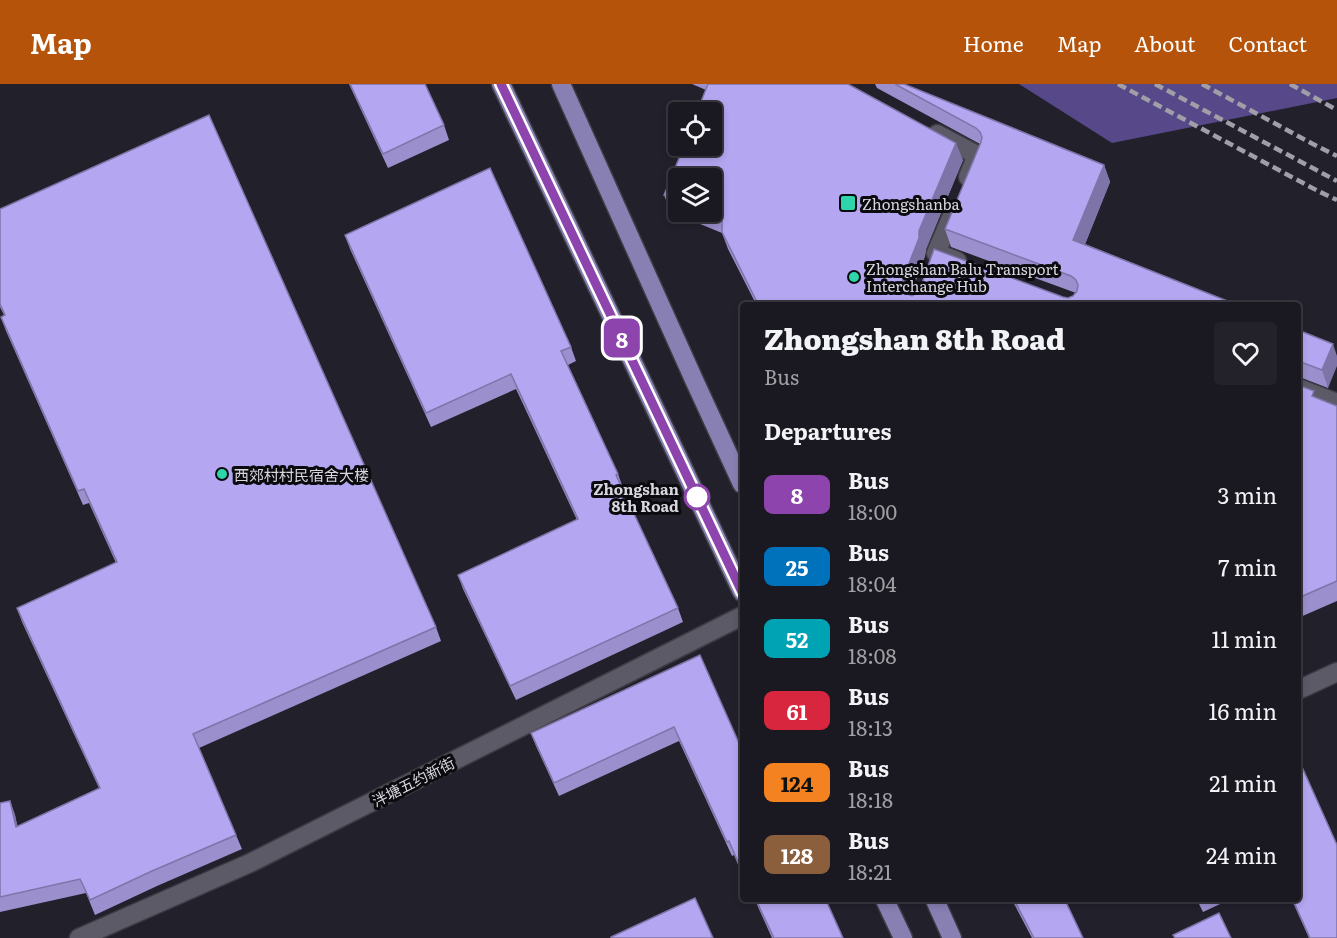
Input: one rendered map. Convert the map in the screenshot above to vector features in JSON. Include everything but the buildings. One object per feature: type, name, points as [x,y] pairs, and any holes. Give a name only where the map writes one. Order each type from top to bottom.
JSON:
[{"type":"main road","points":[[501,84],[740,588]]},
{"type":"main road","points":[[561,84],[740,480]]},
{"type":"main road","points":[[886,902],[903,938]]},
{"type":"main road","points":[[936,902],[952,938]]},
{"type":"street","points":[[927,128],[977,155],[936,253],[968,265]]},
{"type":"street","points":[[1301,389],[1337,403]]},
{"type":"street","name":"泮塘五约新街","points":[[80,938],[250,863],[740,617]]},
{"type":"street","points":[[1301,689],[1337,672]]},
{"type":"shaded area","points":[[1019,84],[1337,84],[1337,98],[1112,143]]},
{"type":"railway","points":[[1118,84],[1337,200]]},
{"type":"railway","points":[[1155,84],[1337,181]]},
{"type":"railway","points":[[1202,84],[1337,156]]},
{"type":"railway","points":[[1290,84],[1337,110]]},
{"type":"bus line","name":"8","points":[[501,84],[740,588]]},
{"type":"place","name":"Zhongshanba","points":[[848,203]]},
{"type":"place","name":"Zhongshan Balu Transport Interchange Hub","points":[[854,277]]},
{"type":"place","name":"西郊村村民宿舍大楼","points":[[222,474]]},
{"type":"place","name":"Zhongshan 8th Road","points":[[697,497]]}]
